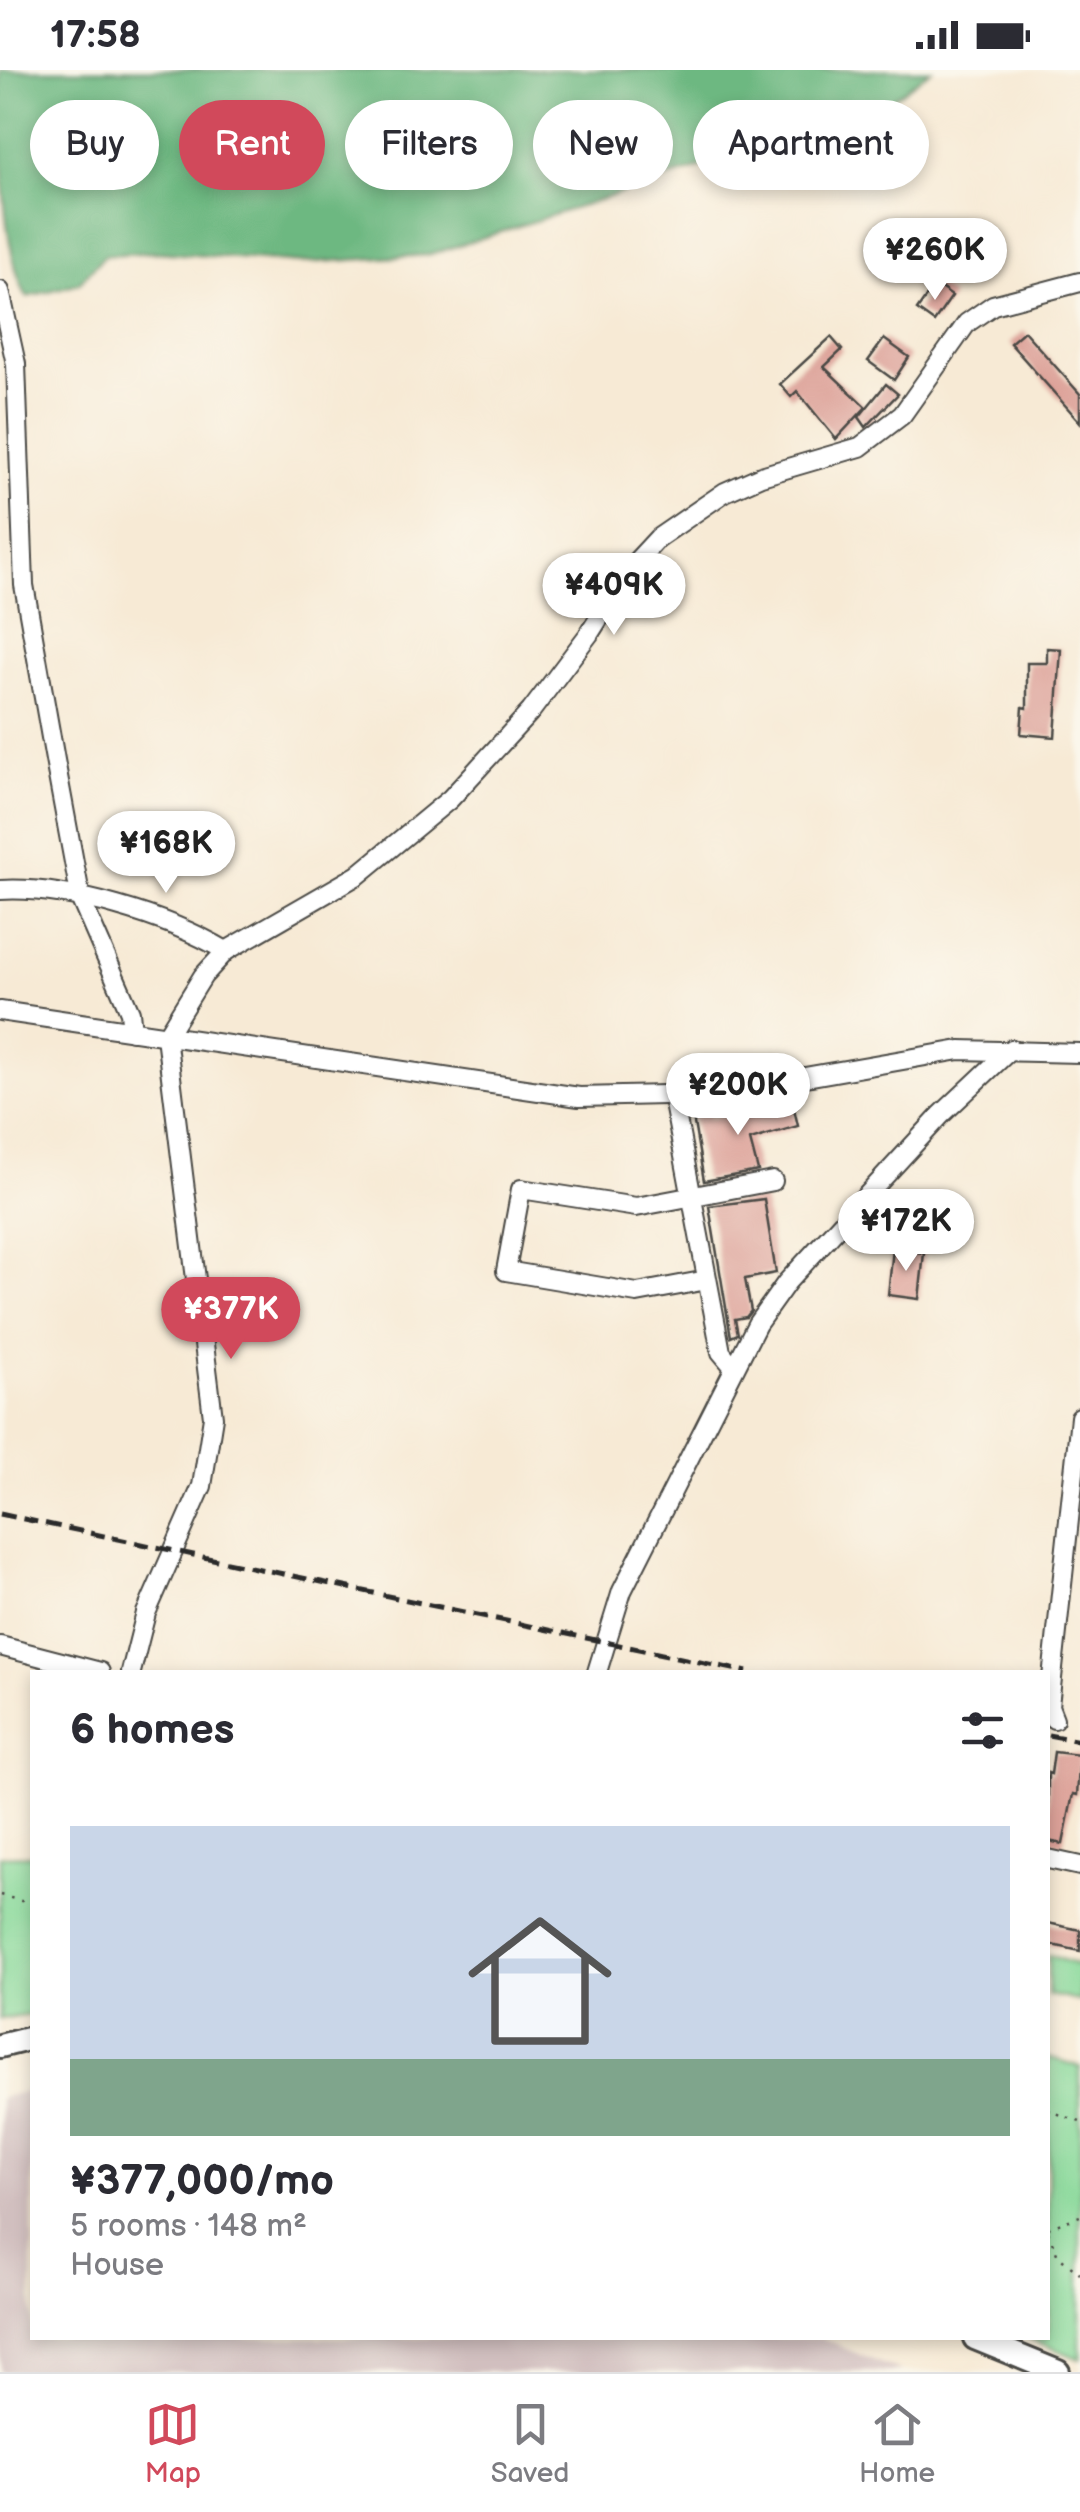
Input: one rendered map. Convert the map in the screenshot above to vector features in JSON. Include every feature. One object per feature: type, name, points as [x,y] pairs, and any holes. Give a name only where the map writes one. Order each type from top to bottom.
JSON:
[{"type":"main road","points":[[0,2046],[30,2032]]},
{"type":"main road","points":[[979,2340],[1058,2372]]},
{"type":"street","points":[[131,1670],[146,1613],[202,1486],[213,1417],[166,1036],[203,976],[226,950],[358,874],[450,799],[531,711],[589,634],[632,566],[686,515],[761,476],[860,447],[902,415],[967,324],[1006,300],[1080,282]]},
{"type":"street","points":[[0,291],[16,364],[24,585],[82,900],[130,1012],[132,1031]]},
{"type":"street","points":[[0,890],[62,891],[82,900],[183,925],[226,950]]},
{"type":"street","points":[[0,1011],[526,1092],[672,1098],[907,1056],[1011,1049],[1080,1054]]},
{"type":"street","points":[[597,1670],[622,1591],[716,1413],[732,1365],[788,1282],[941,1115],[1011,1049]]},
{"type":"street","points":[[672,1098],[721,1352],[732,1365]]},
{"type":"street","points":[[708,1280],[637,1293],[506,1271],[520,1189],[636,1207],[773,1181]]},
{"type":"street","points":[[1054,1719],[1050,1706],[1080,1417]]},
{"type":"street","points":[[0,1646],[92,1670]]},
{"type":"street","points":[[1050,1859],[1080,1866]]},
{"type":"path","points":[[0,1895],[30,1903]]},
{"type":"path","points":[[1050,2111],[1080,2122]]},
{"type":"path","points":[[1050,2229],[1080,2216]]},
{"type":"path","points":[[1050,2235],[1058,2256],[1080,2274]]},
{"type":"shaded area","points":[[30,2090],[30,2340],[825,2340],[902,2372],[0,2372],[0,2098]]},
{"type":"green space","points":[[0,70],[931,70],[890,100],[693,100],[693,170],[673,177],[673,100],[533,100],[533,190],[631,190],[429,255],[302,263],[156,252],[105,255],[79,283],[27,297],[11,250],[1,157]]},
{"type":"green space","points":[[30,1855],[30,2015],[0,2019],[0,1856]]},
{"type":"green space","points":[[1050,1956],[1080,1966],[1080,2001],[1050,1995]]},
{"type":"green space","points":[[1050,2058],[1080,2067],[1080,2359],[1033,2340],[1050,2340]]},
{"type":"building","points":[[935,284],[952,296],[934,322],[917,310]]},
{"type":"building","points":[[1024,331],[1080,394],[1080,422],[1010,343]]},
{"type":"building","points":[[831,337],[842,350],[824,367],[866,407],[836,439],[797,391],[791,397],[780,384]]},
{"type":"building","points":[[884,339],[909,357],[894,380],[868,361]]},
{"type":"building","points":[[886,384],[898,394],[866,427],[859,417]]},
{"type":"building","points":[[1047,648],[1061,649],[1055,737],[1021,734],[1023,707],[1027,708],[1027,663],[1047,663]]},
{"type":"building","points":[[792,1100],[798,1126],[750,1140],[758,1171],[704,1181],[693,1117],[710,1114],[710,1118]]},
{"type":"building","points":[[764,1199],[776,1273],[745,1279],[751,1311],[746,1317],[735,1319],[738,1334],[731,1337],[709,1206]]},
{"type":"building","points":[[893,1249],[924,1253],[919,1299],[888,1295]]},
{"type":"building","points":[[1054,1752],[1080,1755],[1077,1795],[1073,1794],[1063,1844],[1050,1841]]},
{"type":"building","points":[[1050,1923],[1080,1930],[1080,1951],[1050,1944]]},
{"type":"railway","points":[[0,1514],[738,1670]]},
{"type":"railway","points":[[1050,1735],[1080,1741]]}]
